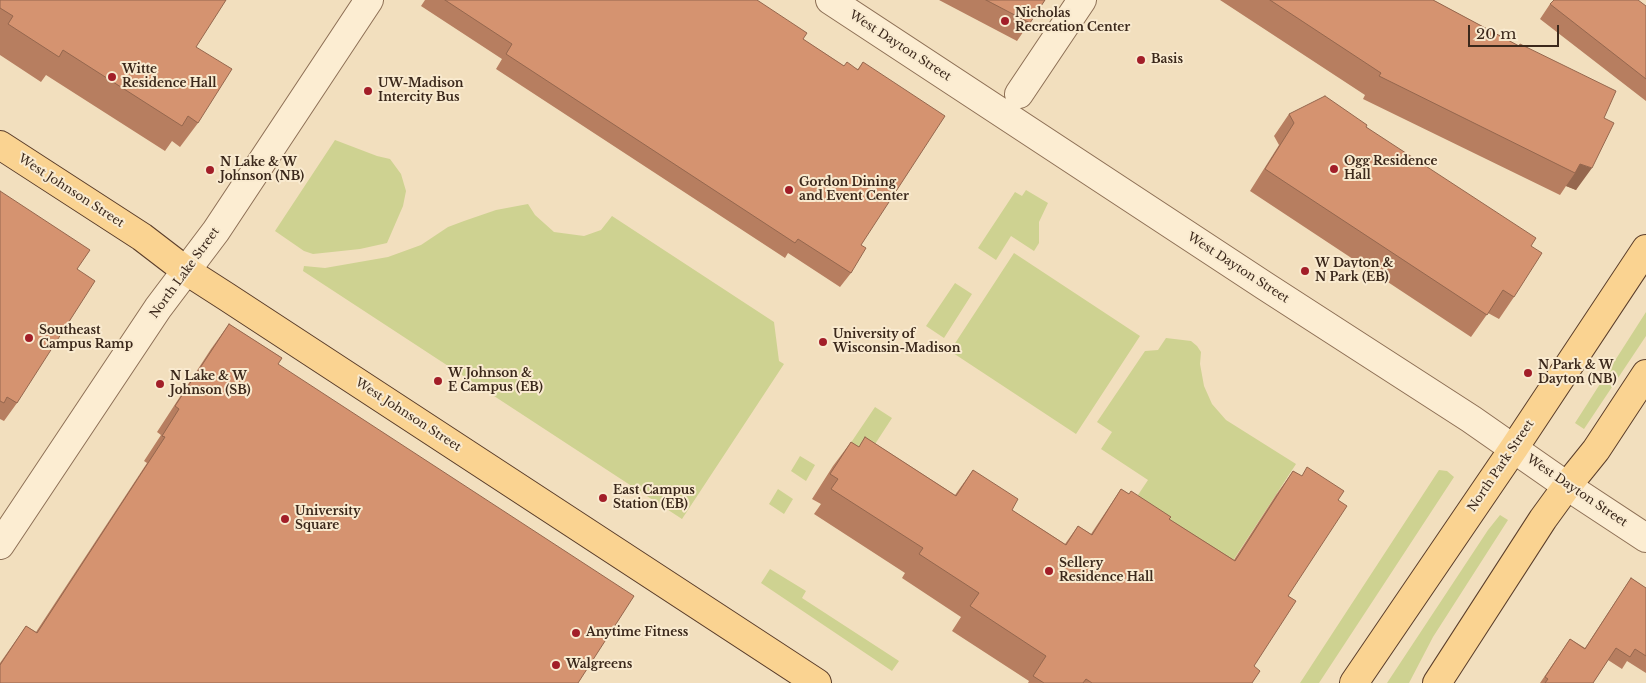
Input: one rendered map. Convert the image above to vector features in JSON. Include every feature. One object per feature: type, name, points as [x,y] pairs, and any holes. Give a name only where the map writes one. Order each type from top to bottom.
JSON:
[{"type":"main road","name":"West Johnson Street","points":[[0,145],[142,237],[186,270],[817,683]]},
{"type":"main road","name":"North Park Street","points":[[1354,683],[1514,448],[1646,249]]},
{"type":"main road","points":[[1437,683],[1543,519],[1596,450],[1646,374]]},
{"type":"street","name":"North Lake Street","points":[[0,545],[87,413],[186,270],[216,231],[369,0]]},
{"type":"street","name":"West Dayton Street","points":[[830,0],[1514,448],[1567,486],[1646,538]]},
{"type":"street","points":[[1020,94],[1082,0]]},
{"type":"green space","points":[[335,140],[390,159],[401,174],[406,191],[403,206],[387,243],[360,249],[313,254],[304,251],[275,231]]},
{"type":"green space","points":[[1026,190],[1048,203],[1039,222],[1039,243],[1034,251],[1011,236],[996,260],[978,248],[1015,192],[1022,196]]},
{"type":"green space","points":[[528,204],[535,215],[554,232],[584,236],[601,230],[612,216],[774,322],[779,361],[784,364],[682,519],[303,271],[304,266],[325,268],[388,257],[421,245],[448,227],[496,210]]},
{"type":"green space","points":[[1014,253],[1140,336],[1076,434],[950,351]]},
{"type":"green space","points":[[955,283],[972,294],[944,338],[926,326]]},
{"type":"green space","points":[[1646,312],[1646,336],[1584,429],[1575,423]]},
{"type":"green space","points":[[1166,338],[1191,341],[1197,346],[1201,352],[1200,364],[1204,386],[1212,404],[1226,420],[1296,464],[1217,585],[1132,504],[1148,480],[1101,449],[1112,432],[1097,422],[1145,351],[1158,350]]},
{"type":"green space","points":[[875,407],[892,418],[864,461],[846,450]]},
{"type":"green space","points":[[800,456],[815,465],[806,481],[791,471]]},
{"type":"green space","points":[[1439,470],[1447,471],[1454,477],[1319,683],[1300,683]]},
{"type":"green space","points":[[778,489],[793,499],[784,514],[769,504]]},
{"type":"green space","points":[[1500,515],[1508,520],[1433,637],[1409,683],[1387,683],[1488,530]]},
{"type":"green space","points":[[770,569],[806,591],[802,598],[899,661],[892,671],[761,583]]},
{"type":"building","name":"Witte Residence Hall","points":[[0,0],[226,0],[196,47],[232,69],[198,123],[188,116],[182,126],[63,50],[59,57],[8,24],[13,16],[0,8]]},
{"type":"building","name":"Gordon Dining and Event Center","points":[[445,0],[757,0],[807,33],[803,39],[844,66],[847,62],[858,70],[863,62],[945,116],[861,245],[866,248],[851,273],[798,239],[795,243],[506,54],[512,44]]},
{"type":"building","points":[[986,0],[1045,0],[1030,23]]},
{"type":"building","points":[[1270,0],[1433,0],[1519,46],[1520,44],[1616,91],[1604,118],[1614,123],[1592,168],[1580,164],[1575,173],[1379,76],[1381,73]]},
{"type":"building","points":[[1554,0],[1638,0],[1646,6],[1646,79],[1550,4]]},
{"type":"building","points":[[1325,96],[1367,125],[1366,127],[1536,238],[1531,246],[1542,253],[1514,297],[1503,290],[1487,315],[1265,169],[1294,123],[1289,114]]},
{"type":"building","name":"Southeast Campus Ramp","points":[[0,191],[90,250],[77,269],[95,281],[17,403],[7,397],[4,403],[0,401]]},
{"type":"building","name":"University Square","points":[[229,324],[282,358],[278,364],[634,596],[578,683],[0,683],[0,665],[26,626],[37,633],[165,437],[162,436],[179,409],[175,406]]},
{"type":"building","name":"Sellery Residence Hall","points":[[865,437],[956,496],[973,470],[1018,499],[1012,510],[1066,545],[1078,526],[1092,535],[1121,489],[1129,494],[1131,491],[1171,517],[1169,519],[1235,561],[1293,471],[1302,476],[1307,467],[1344,491],[1338,500],[1347,506],[1288,596],[1296,601],[1254,666],[1260,671],[1252,683],[1092,683],[1086,679],[1083,683],[1044,683],[1033,676],[1046,656],[970,606],[979,593],[919,554],[923,548],[831,489],[838,479],[830,474],[851,442],[859,447]]},
{"type":"building","points":[[1631,578],[1646,588],[1646,656],[1635,649],[1630,657],[1616,648],[1593,683],[1545,683],[1548,679],[1545,677],[1570,639],[1585,649]]},
{"type":"place","name":"Nicholas Recreation Center","points":[[1005,21]]},
{"type":"place","name":"Basis","points":[[1141,60]]},
{"type":"place","name":"Witte Residence Hall","points":[[112,77]]},
{"type":"place","name":"UW-Madison Intercity Bus","points":[[368,91]]},
{"type":"place","name":"Ogg Residence Hall","points":[[1334,169]]},
{"type":"place","name":"N Lake & W Johnson (NB)","points":[[210,170]]},
{"type":"place","name":"Gordon Dining and Event Center","points":[[789,190]]},
{"type":"place","name":"W Dayton & N Park (EB)","points":[[1305,271]]},
{"type":"place","name":"Southeast Campus Ramp","points":[[29,338]]},
{"type":"place","name":"University of Wisconsin-Madison","points":[[823,342]]},
{"type":"place","name":"N Park & W Dayton (NB)","points":[[1528,373]]},
{"type":"place","name":"W Johnson & E Campus (EB)","points":[[438,381]]},
{"type":"place","name":"N Lake & W Johnson (SB)","points":[[160,384]]},
{"type":"place","name":"East Campus Station (EB)","points":[[603,498]]},
{"type":"place","name":"University Square","points":[[285,519]]},
{"type":"place","name":"Sellery Residence Hall","points":[[1049,571]]},
{"type":"place","name":"Anytime Fitness","points":[[576,633]]},
{"type":"place","name":"Walgreens","points":[[556,665]]}]
